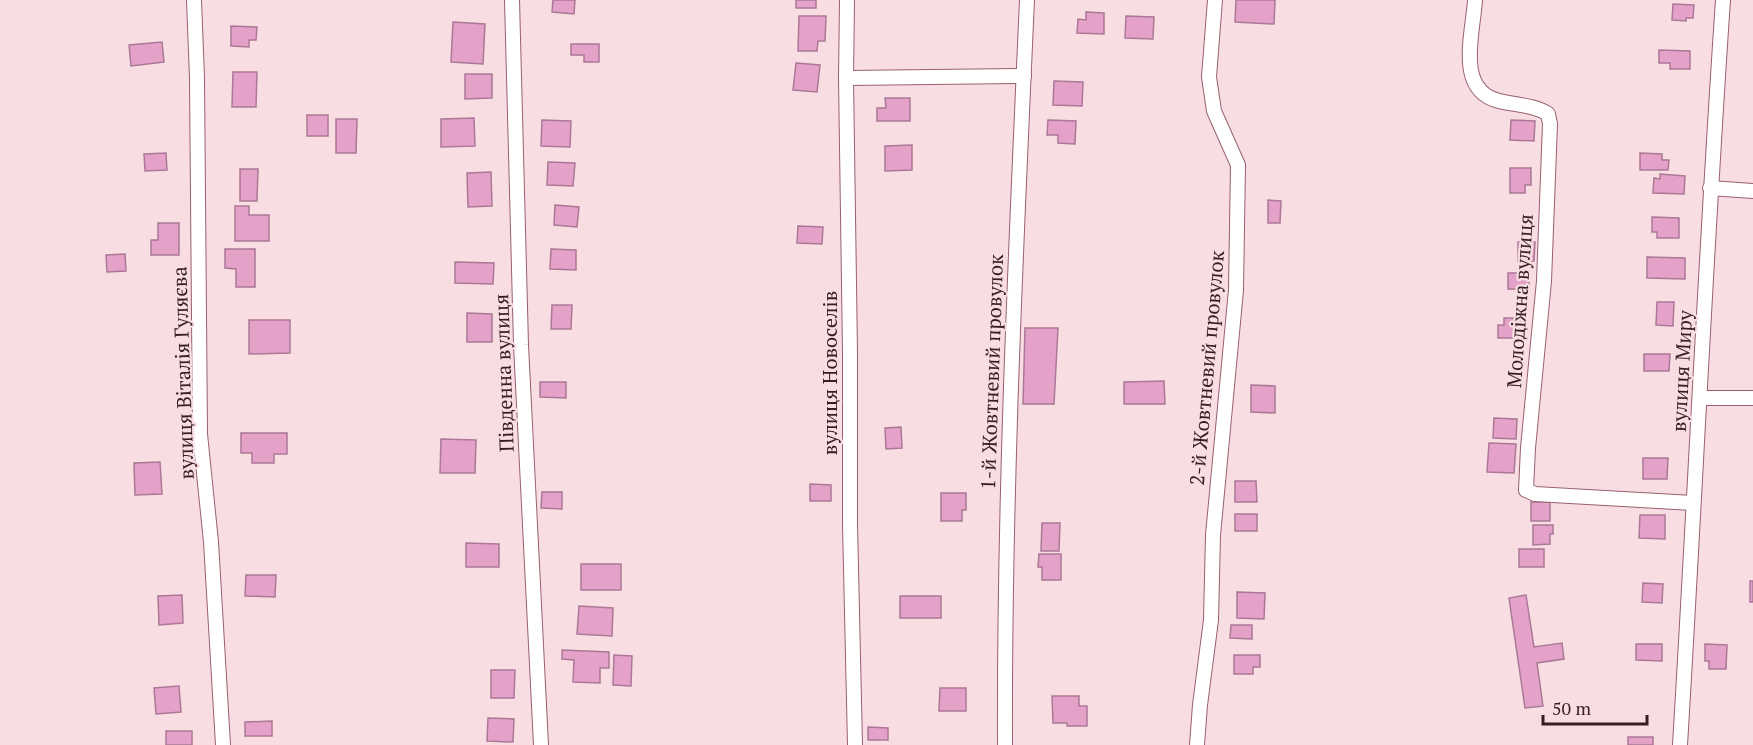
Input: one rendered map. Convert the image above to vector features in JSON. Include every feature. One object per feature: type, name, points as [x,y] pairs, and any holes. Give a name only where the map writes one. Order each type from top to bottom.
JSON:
[{"type":"street","name":"вулиця Віталія Гуляєва","points":[[194,0],[197,78],[200,434],[211,542],[224,745]]},
{"type":"street","name":"Південна вулиця","points":[[512,0],[521,345],[542,745]]},
{"type":"street","name":"вулиця Новоселів","points":[[847,0],[850,524],[855,745]]},
{"type":"street","name":"1-й Жовтневий провулок","points":[[1005,745],[1006,509],[1011,343],[1027,0]]},
{"type":"street","name":"2-й Жовтневий провулок","points":[[1197,745],[1211,620],[1213,535],[1236,290],[1238,165],[1214,111],[1210,96],[1209,77],[1215,0]]},
{"type":"street","name":"Молодіжна вулиця","points":[[1475,0],[1470,61],[1470,73],[1474,84],[1491,99],[1539,108],[1548,114],[1550,124],[1544,281],[1526,490],[1535,494],[1693,503]]},
{"type":"street","name":"вулиця Миру","points":[[1680,745],[1701,398],[1710,188],[1724,0]]},
{"type":"street","points":[[846,78],[1024,76]]},
{"type":"street","points":[[1710,188],[1753,191]]},
{"type":"street","points":[[1701,398],[1753,398]]},
{"type":"building","points":[[553,0],[575,0],[574,14],[552,12]]},
{"type":"building","points":[[796,0],[816,0],[816,8],[796,8]]},
{"type":"building","points":[[1236,0],[1275,0],[1274,24],[1235,22]]},
{"type":"building","points":[[1673,4],[1694,5],[1693,18],[1686,18],[1686,21],[1672,20]]},
{"type":"building","points":[[1086,12],[1104,13],[1104,34],[1077,33],[1078,19],[1086,20]]},
{"type":"building","points":[[799,16],[826,16],[825,41],[818,41],[817,51],[798,51]]},
{"type":"building","points":[[1126,16],[1154,17],[1153,39],[1125,38]]},
{"type":"building","points":[[453,22],[485,24],[483,64],[451,62]]},
{"type":"building","points":[[231,26],[257,27],[256,40],[249,40],[249,47],[231,46]]},
{"type":"building","points":[[162,42],[164,62],[131,66],[129,45]]},
{"type":"building","points":[[571,44],[599,44],[599,62],[584,62],[584,55],[571,55]]},
{"type":"building","points":[[1659,50],[1690,51],[1690,69],[1670,69],[1670,63],[1659,63]]},
{"type":"building","points":[[796,63],[820,65],[817,92],[793,90]]},
{"type":"building","points":[[233,72],[257,72],[256,107],[232,107]]},
{"type":"building","points":[[465,74],[492,74],[492,98],[465,99]]},
{"type":"building","points":[[1054,81],[1083,82],[1082,106],[1053,105]]},
{"type":"building","points":[[885,98],[910,98],[910,121],[877,121],[877,108],[886,108]]},
{"type":"building","points":[[307,115],[328,115],[328,136],[307,136]]},
{"type":"building","points":[[474,118],[475,146],[441,147],[441,119]]},
{"type":"building","points":[[336,119],[357,119],[356,153],[336,153]]},
{"type":"building","points":[[542,120],[571,121],[570,147],[541,146]]},
{"type":"building","points":[[1048,120],[1076,121],[1075,144],[1058,143],[1058,135],[1047,135]]},
{"type":"building","points":[[1511,120],[1535,121],[1534,141],[1510,140]]},
{"type":"building","points":[[912,145],[912,170],[885,171],[885,146]]},
{"type":"building","points":[[166,153],[167,170],[145,171],[144,154]]},
{"type":"building","points":[[1640,153],[1662,154],[1662,160],[1669,160],[1668,170],[1640,170]]},
{"type":"building","points":[[548,162],[575,163],[573,186],[547,185]]},
{"type":"building","points":[[1510,168],[1531,168],[1531,185],[1525,185],[1525,193],[1510,193]]},
{"type":"building","points":[[240,169],[258,169],[257,201],[240,201]]},
{"type":"building","points":[[491,172],[492,206],[468,207],[467,173]]},
{"type":"building","points":[[1660,174],[1685,176],[1684,194],[1653,193],[1654,178],[1660,179]]},
{"type":"building","points":[[1268,200],[1281,201],[1280,223],[1268,223]]},
{"type":"building","points":[[555,205],[579,207],[577,227],[554,225]]},
{"type":"building","points":[[235,206],[249,206],[249,215],[269,215],[269,241],[235,241]]},
{"type":"building","points":[[1652,217],[1679,218],[1679,238],[1657,238],[1657,232],[1652,232]]},
{"type":"building","points":[[158,223],[179,223],[179,255],[151,255],[151,240],[158,240]]},
{"type":"building","points":[[798,226],[823,227],[822,244],[797,243]]},
{"type":"building","points":[[1518,242],[1535,242],[1534,261],[1518,261]]},
{"type":"building","points":[[225,249],[255,249],[255,287],[236,287],[236,269],[225,268]]},
{"type":"building","points":[[551,249],[576,250],[576,270],[550,269]]},
{"type":"building","points":[[125,254],[126,271],[107,272],[106,255]]},
{"type":"building","points":[[1647,257],[1685,258],[1685,279],[1647,278]]},
{"type":"building","points":[[455,262],[494,263],[493,284],[455,283]]},
{"type":"building","points":[[1508,273],[1529,273],[1529,289],[1508,289]]},
{"type":"building","points":[[1657,302],[1674,302],[1673,326],[1656,325]]},
{"type":"building","points":[[552,305],[572,305],[571,329],[551,329]]},
{"type":"building","points":[[467,313],[492,314],[492,342],[467,342]]},
{"type":"building","points":[[1504,318],[1526,318],[1525,338],[1498,338],[1498,325],[1504,325]]},
{"type":"building","points":[[249,320],[290,320],[290,353],[249,354]]},
{"type":"building","points":[[1025,328],[1058,328],[1054,404],[1023,404]]},
{"type":"building","points":[[1644,354],[1670,354],[1669,371],[1644,371]]},
{"type":"building","points":[[1164,381],[1165,404],[1124,404],[1124,382]]},
{"type":"building","points":[[540,382],[566,382],[566,398],[540,397]]},
{"type":"building","points":[[1251,385],[1275,386],[1275,413],[1251,412]]},
{"type":"building","points":[[1494,418],[1517,419],[1516,439],[1493,438]]},
{"type":"building","points":[[901,427],[902,448],[886,449],[885,428]]},
{"type":"building","points":[[241,433],[287,433],[287,454],[274,454],[274,463],[252,463],[252,453],[241,453]]},
{"type":"building","points":[[441,439],[476,440],[475,473],[440,473]]},
{"type":"building","points":[[1489,443],[1516,444],[1514,473],[1487,472]]},
{"type":"building","points":[[1643,458],[1668,458],[1667,479],[1643,479]]},
{"type":"building","points":[[160,462],[162,494],[135,495],[134,463]]},
{"type":"building","points":[[1235,481],[1256,481],[1257,502],[1235,502]]},
{"type":"building","points":[[810,484],[831,485],[831,501],[810,501]]},
{"type":"building","points":[[542,492],[562,492],[562,509],[541,508]]},
{"type":"building","points":[[941,493],[966,493],[966,510],[962,510],[962,521],[941,521]]},
{"type":"building","points":[[1531,502],[1550,502],[1550,521],[1531,521]]},
{"type":"building","points":[[1235,514],[1257,514],[1257,531],[1235,531]]},
{"type":"building","points":[[1640,515],[1665,515],[1665,539],[1639,538]]},
{"type":"building","points":[[1042,523],[1060,523],[1059,551],[1041,551]]},
{"type":"building","points":[[1533,525],[1553,525],[1550,544],[1533,545]]},
{"type":"building","points":[[466,543],[499,544],[499,567],[466,567]]},
{"type":"building","points":[[1519,549],[1544,549],[1544,567],[1519,567]]},
{"type":"building","points":[[1039,554],[1061,554],[1061,580],[1042,580],[1042,567],[1038,567]]},
{"type":"building","points":[[581,564],[621,564],[621,590],[581,590]]},
{"type":"building","points":[[246,575],[276,575],[275,597],[245,596]]},
{"type":"building","points":[[1750,581],[1753,581],[1753,602],[1750,602]]},
{"type":"building","points":[[1643,583],[1663,584],[1662,603],[1642,602]]},
{"type":"building","points":[[1237,592],[1265,593],[1264,619],[1237,618]]},
{"type":"building","points":[[182,595],[183,623],[159,625],[158,596]]},
{"type":"building","points":[[1526,595],[1534,647],[1562,643],[1564,659],[1537,663],[1543,706],[1525,708],[1509,598]]},
{"type":"building","points":[[900,596],[941,596],[941,618],[900,618]]},
{"type":"building","points":[[579,606],[613,608],[612,636],[577,634]]},
{"type":"building","points":[[1231,625],[1252,625],[1252,639],[1230,638]]},
{"type":"building","points":[[1636,644],[1662,644],[1662,661],[1636,660]]},
{"type":"building","points":[[1705,644],[1727,645],[1726,669],[1709,669],[1709,661],[1705,661]]},
{"type":"building","points":[[562,650],[609,652],[609,668],[600,668],[600,683],[573,682],[574,660],[562,659]]},
{"type":"building","points":[[614,655],[632,656],[631,686],[613,685]]},
{"type":"building","points":[[1234,655],[1260,655],[1260,667],[1253,667],[1253,674],[1234,674]]},
{"type":"building","points":[[491,670],[515,670],[514,698],[491,698]]},
{"type":"building","points":[[179,686],[181,712],[156,714],[154,688]]},
{"type":"building","points":[[940,688],[966,688],[966,711],[939,711]]},
{"type":"building","points":[[1052,696],[1079,696],[1079,706],[1087,706],[1087,726],[1053,723]]},
{"type":"building","points":[[488,718],[514,719],[513,742],[487,741]]},
{"type":"building","points":[[272,721],[272,736],[245,736],[245,722]]},
{"type":"building","points":[[868,727],[888,728],[888,740],[868,740]]},
{"type":"building","points":[[166,731],[192,731],[192,745],[166,745]]},
{"type":"building","points":[[1628,737],[1653,737],[1653,745],[1628,745]]}]
